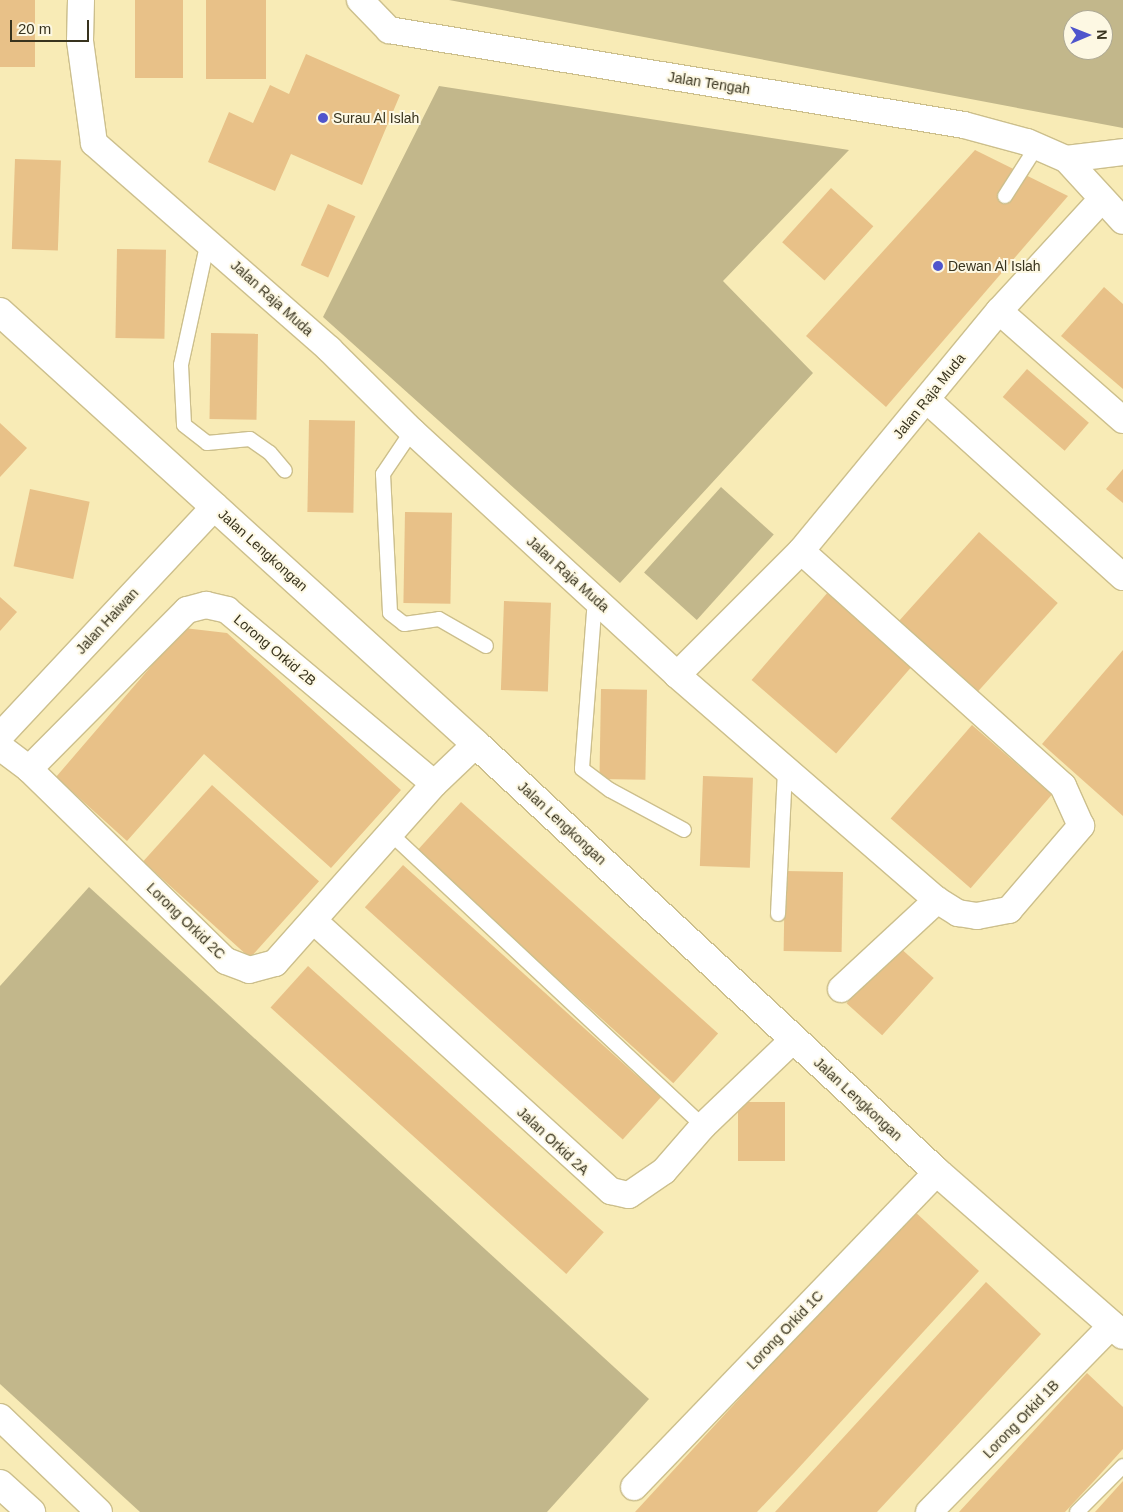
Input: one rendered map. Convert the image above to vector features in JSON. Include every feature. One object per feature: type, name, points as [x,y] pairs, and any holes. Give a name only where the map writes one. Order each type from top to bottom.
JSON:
[{"type":"street","name":"Jalan Raja Muda","points":[[81,0],[80,41],[94,143],[329,349],[412,431],[677,675],[801,551],[999,312],[1101,200]]},
{"type":"street","name":"Jalan Tengah","points":[[360,0],[389,30],[964,125],[1037,146],[1066,158],[1101,200],[1123,221]]},
{"type":"street","name":"Jalan Tengah","points":[[1066,158],[1123,152]]},
{"type":"street","name":"Jalan Lengkongan","points":[[0,312],[476,744],[937,1172],[1117,1330]]},
{"type":"street","points":[[999,312],[1123,420]]},
{"type":"street","points":[[927,400],[1123,577]]},
{"type":"street","name":"Jalan Haiwan","points":[[0,736],[214,506]]},
{"type":"street","points":[[677,675],[785,771],[937,900],[958,913],[977,916],[1009,910],[1081,826],[1063,786],[801,551]]},
{"type":"street","name":"Lorong Orkid 2B","points":[[29,769],[186,610],[206,605],[227,610],[434,784]]},
{"type":"street","name":"Lorong Orkid 2C","points":[[0,747],[29,769],[226,961],[249,970],[275,963],[315,922],[434,784],[476,744]]},
{"type":"street","points":[[841,989],[937,900]]},
{"type":"street","name":"Jalan Orkid 2A","points":[[315,922],[611,1191],[630,1195],[664,1171],[703,1126],[794,1039]]},
{"type":"street","name":"Lorong Orkid 1C","points":[[634,1487],[937,1172]]},
{"type":"street","name":"Lorong Orkid 1B","points":[[929,1512],[1117,1330]]},
{"type":"street","points":[[0,1417],[99,1512]]},
{"type":"street","points":[[0,1484],[31,1512]]},
{"type":"lane","points":[[1005,196],[1037,146]]},
{"type":"lane","points":[[208,241],[181,365],[184,424],[207,443],[250,439],[270,453],[285,471]]},
{"type":"lane","points":[[412,431],[383,474],[390,613],[404,624],[439,620],[486,646]]},
{"type":"lane","points":[[595,598],[582,769],[610,790],[684,830]]},
{"type":"lane","points":[[778,914],[785,771]]},
{"type":"lane","points":[[390,834],[703,1126]]},
{"type":"lane","points":[[1077,1512],[1123,1466]]},
{"type":"shaded area","points":[[449,0],[1123,0],[1123,128]]},
{"type":"shaded area","points":[[439,86],[849,150],[723,281],[813,373],[620,583],[323,317]]},
{"type":"shaded area","points":[[721,487],[774,535],[697,620],[644,572]]},
{"type":"shaded area","points":[[89,887],[649,1399],[547,1512],[140,1512],[0,1384],[0,986]]},
{"type":"building","points":[[0,0],[35,0],[35,67],[0,67]]},
{"type":"building","points":[[135,0],[183,0],[183,78],[135,78]]},
{"type":"building","points":[[206,0],[266,0],[266,79],[206,79]]},
{"type":"building","name":"Surau Al Islah","points":[[306,54],[400,95],[362,185],[291,154],[275,191],[208,162],[229,112],[253,123],[270,85],[289,94]]},
{"type":"building","name":"Dewan Al Islah","points":[[975,150],[1068,196],[886,407],[806,336]]},
{"type":"building","points":[[15,159],[61,161],[58,251],[12,249]]},
{"type":"building","points":[[831,188],[873,226],[825,280],[782,242]]},
{"type":"building","points":[[328,204],[355,216],[328,277],[301,265]]},
{"type":"building","points":[[117,249],[166,250],[164,339],[115,338]]},
{"type":"building","points":[[1104,287],[1123,304],[1123,389],[1061,336]]},
{"type":"building","points":[[211,333],[258,334],[256,420],[209,419]]},
{"type":"building","points":[[1027,369],[1089,423],[1065,451],[1003,397]]},
{"type":"building","points":[[309,420],[355,421],[353,513],[307,512]]},
{"type":"building","points":[[0,423],[27,448],[0,477]]},
{"type":"building","points":[[1123,469],[1123,503],[1106,489]]},
{"type":"building","points":[[30,489],[90,502],[73,579],[14,566]]},
{"type":"building","points":[[405,512],[452,513],[450,604],[403,603]]},
{"type":"building","points":[[979,532],[1058,603],[976,694],[897,623]]},
{"type":"building","points":[[829,591],[914,664],[836,754],[752,680]]},
{"type":"building","points":[[0,597],[17,612],[0,631]]},
{"type":"building","points":[[504,601],[551,603],[548,692],[501,690]]},
{"type":"building","points":[[184,628],[227,633],[401,790],[331,868],[204,754],[127,841],[56,777]]},
{"type":"building","points":[[1123,650],[1123,816],[1042,744]]},
{"type":"building","points":[[601,689],[647,690],[645,780],[599,779]]},
{"type":"building","points":[[972,725],[1052,795],[971,888],[891,819]]},
{"type":"building","points":[[703,776],[753,778],[750,868],[700,866]]},
{"type":"building","points":[[212,785],[319,881],[250,958],[143,862]]},
{"type":"building","points":[[461,802],[718,1034],[673,1083],[416,852]]},
{"type":"building","points":[[403,865],[661,1097],[623,1140],[365,907]]},
{"type":"building","points":[[785,871],[843,872],[842,952],[784,951]]},
{"type":"building","points":[[898,946],[934,978],[882,1035],[846,1003]]},
{"type":"building","points":[[308,966],[604,1232],[566,1274],[271,1008]]},
{"type":"building","points":[[738,1102],[785,1102],[785,1161],[738,1161]]},
{"type":"building","points":[[913,1210],[979,1271],[794,1473],[757,1512],[635,1512]]},
{"type":"building","points":[[986,1282],[1041,1334],[877,1512],[775,1512]]},
{"type":"building","points":[[1087,1373],[1123,1407],[1123,1449],[1094,1481],[1065,1512],[959,1512]]},
{"type":"building","points":[[1123,1481],[1123,1512],[1095,1512]]},
{"type":"place","name":"Surau Al Islah","points":[[323,118]]},
{"type":"place","name":"Dewan Al Islah","points":[[938,266]]}]
